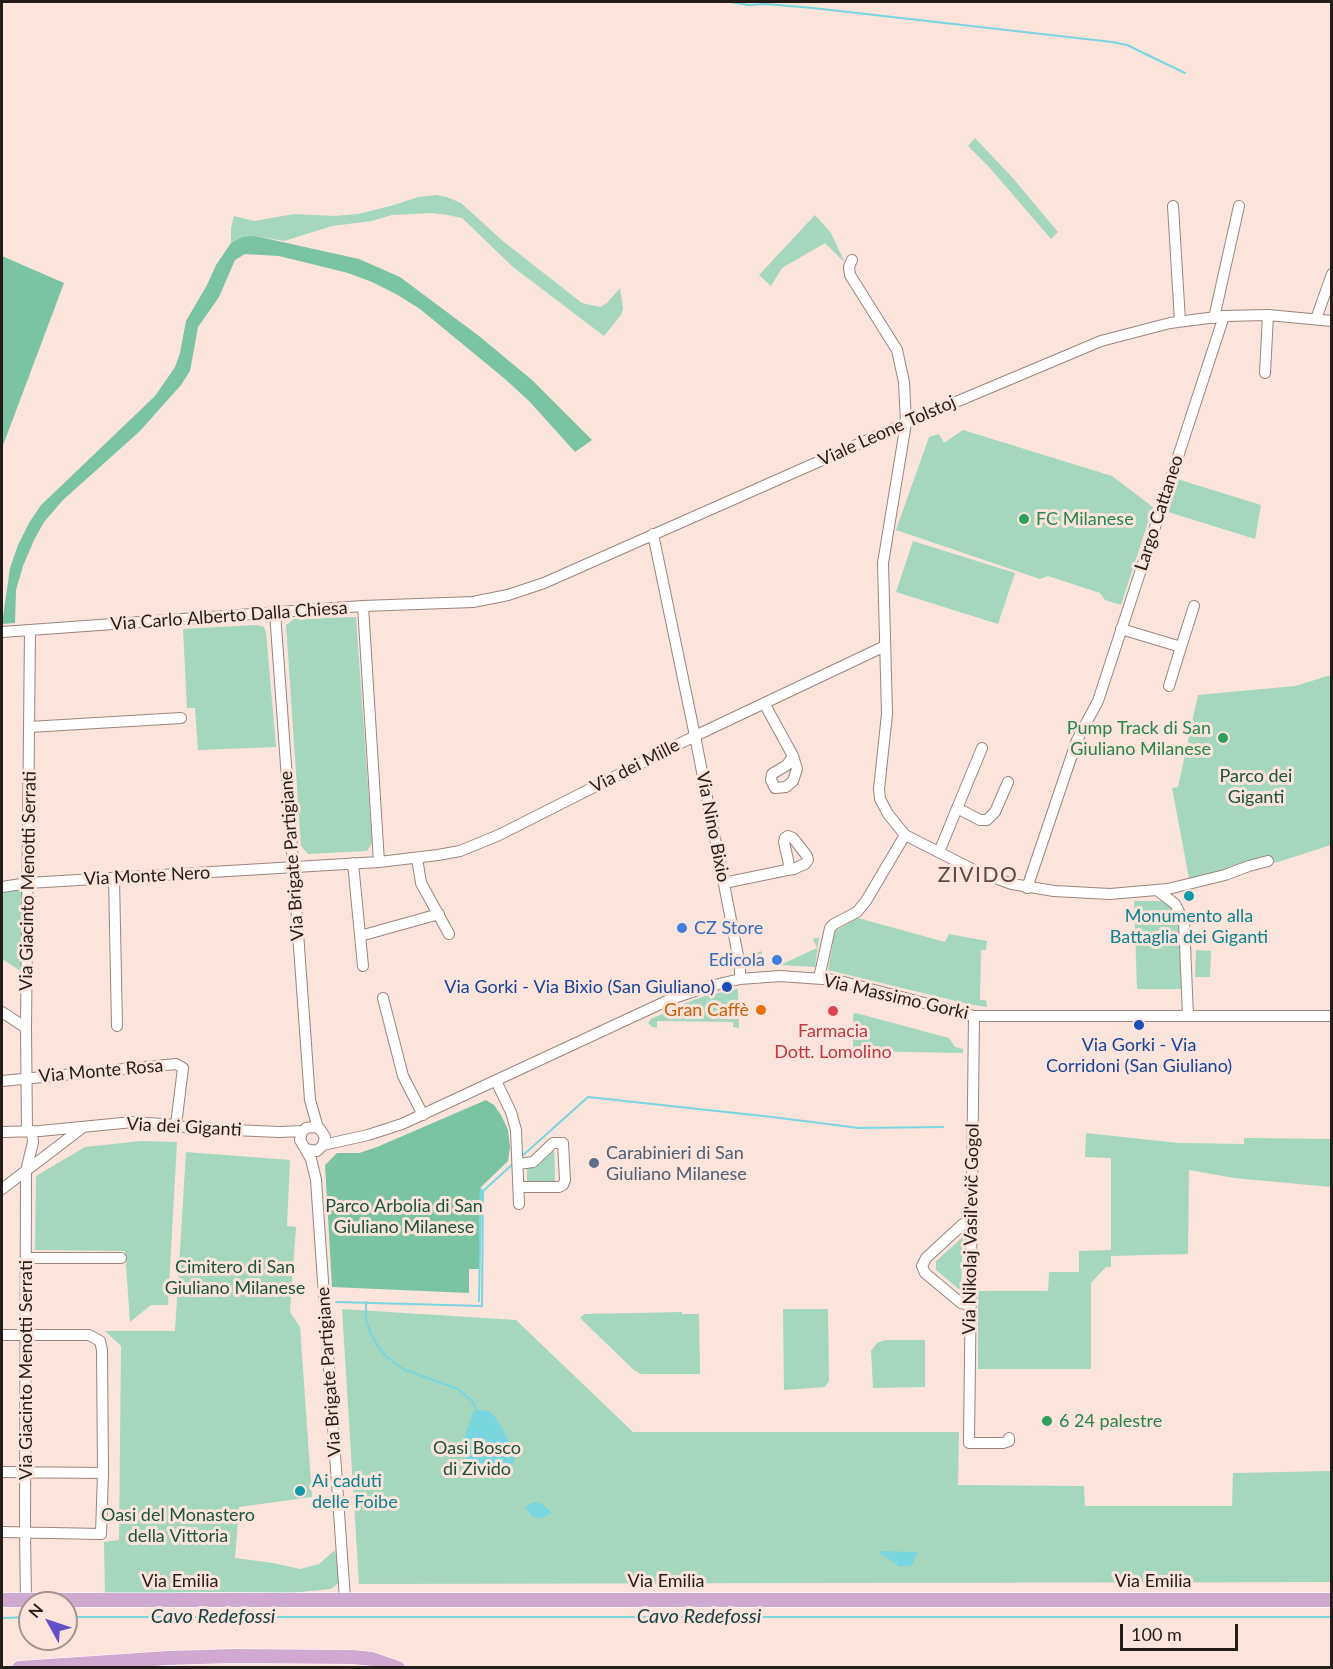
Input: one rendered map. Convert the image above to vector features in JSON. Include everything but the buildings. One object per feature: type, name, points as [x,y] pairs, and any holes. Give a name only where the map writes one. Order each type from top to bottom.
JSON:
[{"type":"main road","name":"Via Emilia","points":[[2,1600],[18,1600]]},
{"type":"main road","name":"Via Emilia","points":[[78,1600],[1332,1600]]},
{"type":"main road","points":[[19,1668],[232,1656],[353,1657],[372,1659],[398,1668]]},
{"type":"street","points":[[1173,206],[1180,321]]},
{"type":"street","name":"Largo Cattaneo","points":[[1027,888],[1075,745],[1094,711],[1219,317],[1239,206]]},
{"type":"street","points":[[852,260],[849,267],[850,275],[901,361],[904,382],[906,423],[884,554],[886,719],[880,799],[888,814],[905,835],[995,878],[1027,888],[1090,894],[1157,890],[1187,886],[1268,861]]},
{"type":"street","points":[[1316,319],[1332,274]]},
{"type":"street","points":[[1265,373],[1268,315]]},
{"type":"street","name":"Viale Leone Tolstoj","points":[[456,603],[489,600],[525,590],[1094,343],[1180,321],[1219,317],[1268,315],[1332,321]]},
{"type":"street","name":"Via Nino Bixio","points":[[653,534],[724,883],[740,966],[740,979]]},
{"type":"street","name":"Via Carlo Alberto Dalla Chiesa","points":[[2,632],[363,606],[456,603]]},
{"type":"street","points":[[363,606],[379,862]]},
{"type":"street","points":[[1169,686],[1194,606]]},
{"type":"street","name":"Via Brigate Partigiane","points":[[275,612],[310,1100],[304,1137],[316,1180],[345,1599]]},
{"type":"street","points":[[1121,629],[1181,647]]},
{"type":"street","name":"Via Giacinto Menotti Serrati","points":[[30,630],[26,1078],[31,1135],[38,1162]]},
{"type":"street","name":"Via dei Mille","points":[[293,867],[417,858],[451,853],[485,842],[695,736],[885,646]]},
{"type":"street","points":[[764,703],[793,756]]},
{"type":"street","points":[[29,726],[181,718]]},
{"type":"street","points":[[939,852],[982,748]]},
{"type":"street","points":[[957,808],[980,820],[989,819],[1008,782]]},
{"type":"street","points":[[819,978],[830,928],[856,912],[866,901],[905,835]]},
{"type":"street","points":[[417,858],[421,883],[449,934]]},
{"type":"street","points":[[353,863],[363,966]]},
{"type":"street","name":"Via Monte Nero","points":[[2,887],[28,883],[293,867]]},
{"type":"street","points":[[724,883],[790,869]]},
{"type":"street","points":[[114,878],[118,975],[117,1026]]},
{"type":"street","points":[[1157,890],[1176,904],[1183,916],[1186,932],[1188,1016]]},
{"type":"street","points":[[360,936],[439,914]]},
{"type":"street","name":"Via Massimo Gorki","points":[[349,1139],[333,1137],[310,1127],[304,1137],[313,1151],[387,1130],[671,999],[740,979],[780,976],[819,978],[854,984],[974,1016],[1332,1016]]},
{"type":"street","points":[[383,998],[403,1076],[423,1115]]},
{"type":"street","points":[[2,1012],[26,1028]]},
{"type":"street","name":"Via Nikolaj Vasil'evič Gogol","points":[[974,1016],[969,1443],[1004,1443],[1009,1441],[1009,1438]]},
{"type":"street","name":"Via Monte Rosa","points":[[2,1081],[176,1064],[183,1068],[176,1125]]},
{"type":"street","points":[[496,1081],[514,1121],[518,1149],[519,1204]]},
{"type":"street","name":"Via Brigate Partigiane","points":[[310,1100],[321,1130],[316,1180]]},
{"type":"street","name":"Via dei Giganti","points":[[2,1132],[31,1135],[133,1122],[188,1128],[279,1132],[304,1137]]},
{"type":"street","points":[[2,1189],[82,1127]]},
{"type":"street","name":"Via Giacinto Menotti Serrati","points":[[26,1591],[26,1171],[31,1135]]},
{"type":"street","points":[[518,1164],[533,1162],[553,1143],[564,1143],[564,1185],[519,1187]]},
{"type":"street","points":[[971,1222],[963,1224],[926,1258],[922,1266],[925,1273],[961,1303],[971,1305]]},
{"type":"street","points":[[26,1258],[121,1258]]},
{"type":"street","points":[[2,1335],[88,1335],[100,1341],[103,1473],[101,1534],[2,1532]]},
{"type":"street","points":[[2,1472],[103,1473]]},
{"type":"green space","points":[[975,138],[1011,176],[1058,232],[1051,239],[968,146]]},
{"type":"green space","points":[[436,195],[461,203],[504,242],[582,303],[600,307],[607,303],[620,288],[623,309],[621,315],[604,336],[513,267],[462,218],[448,215],[432,213],[392,215],[372,221],[332,226],[284,241],[255,236],[231,243],[234,216],[254,221],[294,214],[335,216],[358,214],[418,197]]},
{"type":"green space","points":[[815,215],[831,233],[845,263],[825,243],[782,268],[771,286],[759,275]]},
{"type":"green space","points":[[255,236],[359,259],[400,277],[479,336],[532,380],[592,440],[575,452],[530,402],[505,379],[420,309],[396,294],[348,273],[279,256],[245,254],[235,260],[219,297],[198,327],[190,371],[181,385],[140,431],[63,500],[44,522],[23,566],[16,590],[15,623],[2,624],[10,568],[29,523],[41,505],[155,396],[175,367],[186,321],[216,265],[231,243],[243,237]]},
{"type":"green space","points":[[2,256],[64,283],[2,448]]},
{"type":"green space","name":"FC Milanese","points":[[963,430],[1112,476],[1153,507],[1121,605],[1105,600],[1100,593],[1048,576],[1040,579],[896,530],[929,437],[939,434],[944,443]]},
{"type":"green space","points":[[1174,478],[1261,505],[1255,539],[1165,511]]},
{"type":"green space","points":[[913,541],[1015,573],[998,624],[896,592]]},
{"type":"green space","points":[[356,617],[372,843],[367,851],[308,854],[301,846],[286,625],[294,619]]},
{"type":"green space","points":[[257,625],[264,627],[266,632],[276,747],[198,750],[195,708],[187,708],[183,629]]},
{"type":"green space","name":"Parco dei Giganti","points":[[1331,675],[1331,845],[1278,862],[1189,878],[1172,788],[1178,787],[1198,695],[1295,686]]},
{"type":"green space","points":[[23,889],[22,972],[2,959],[2,892]]},
{"type":"green space","points":[[1134,901],[1167,901],[1176,907],[1181,929],[1184,989],[1137,989]]},
{"type":"green space","points":[[858,918],[945,942],[949,934],[987,941],[986,950],[981,950],[980,1000],[986,1000],[987,1007],[828,970],[835,931]]},
{"type":"green space","points":[[819,937],[815,967],[780,965],[817,948],[813,939]]},
{"type":"green space","points":[[1196,950],[1211,951],[1210,977],[1195,977]]},
{"type":"green space","points":[[761,951],[766,966],[752,967],[748,957]]},
{"type":"green space","points":[[738,989],[739,1028],[733,1027],[733,1022],[657,1021],[657,1028],[648,1023],[651,1019],[686,1003],[708,995]]},
{"type":"green space","points":[[853,1014],[949,1038],[955,1047],[963,1049],[963,1053],[853,1051]]},
{"type":"green space","name":"Parco Arbolia di San Giuliano Milanese","points":[[486,1100],[494,1105],[501,1115],[508,1130],[510,1147],[508,1161],[480,1188],[479,1269],[469,1269],[469,1293],[332,1287],[325,1165],[337,1153],[359,1153],[377,1147]]},
{"type":"green space","points":[[1086,1133],[1179,1143],[1244,1144],[1244,1138],[1331,1139],[1331,1187],[1234,1178],[1189,1170],[1188,1254],[1111,1256],[1111,1267],[1106,1267],[1091,1283],[1091,1369],[978,1369],[978,1291],[1048,1291],[1049,1272],[1079,1272],[1079,1251],[1111,1250],[1111,1158],[1085,1157]]},
{"type":"green space","points":[[141,1141],[177,1142],[168,1305],[151,1305],[130,1322],[125,1251],[35,1250],[36,1176],[85,1147]]},
{"type":"green space","points":[[554,1145],[555,1182],[527,1182],[527,1166]]},
{"type":"green space","points":[[186,1152],[290,1160],[287,1226],[296,1227],[290,1312],[300,1327],[312,1497],[239,1507],[235,1558],[300,1569],[319,1564],[335,1550],[341,1581],[331,1589],[291,1593],[206,1592],[105,1595],[104,1542],[119,1540],[121,1346],[105,1331],[175,1331]]},
{"type":"green space","points":[[963,1237],[961,1291],[936,1270],[936,1261]]},
{"type":"green space","name":"Oasi Bosco di Zivido","points":[[342,1309],[516,1320],[633,1432],[959,1432],[958,1485],[1084,1486],[1085,1506],[1232,1506],[1233,1473],[1331,1471],[1331,1582],[359,1584]]},
{"type":"green space","points":[[783,1309],[828,1309],[829,1381],[825,1387],[784,1390]]},
{"type":"green space","points":[[682,1312],[682,1314],[699,1314],[700,1374],[641,1374],[580,1318],[584,1314]]},
{"type":"green space","points":[[885,1340],[925,1340],[925,1387],[873,1388],[871,1351],[877,1343]]},
{"type":"water","points":[[475,1410],[489,1411],[496,1418],[516,1453],[513,1464],[503,1467],[484,1466],[466,1458],[463,1449],[464,1439]]},
{"type":"water","points":[[533,1502],[542,1504],[552,1513],[542,1518],[533,1517],[525,1507]]},
{"type":"water","points":[[877,1551],[917,1552],[912,1565],[900,1567]]},
{"type":"waterway","points":[[730,2],[813,8],[1112,42],[1127,45],[1185,73]]},
{"type":"waterway","points":[[521,1157],[588,1097],[859,1128],[943,1127]]},
{"type":"waterway","points":[[336,1302],[482,1306],[483,1191],[514,1163]]},
{"type":"waterway","points":[[479,1301],[481,1189]]},
{"type":"waterway","points":[[366,1302],[366,1319],[370,1332],[387,1357],[403,1369],[458,1389],[472,1401],[478,1412]]},
{"type":"waterway","name":"Cavo Redefossi","points":[[2,1618],[18,1617]]},
{"type":"waterway","name":"Cavo Redefossi","points":[[78,1617],[1332,1617]]},
{"type":"place","name":"FC Milanese","points":[[1024,519]]},
{"type":"place","name":"Pump Track di San Giuliano Milanese","points":[[1223,738]]},
{"type":"place","name":"Monumento alla Battaglia dei Giganti","points":[[1189,896]]},
{"type":"place","name":"CZ Store","points":[[682,928]]},
{"type":"place","name":"Edicola","points":[[777,960]]},
{"type":"place","name":"Via Gorki - Via Bixio (San Giuliano)","points":[[727,987]]},
{"type":"place","name":"Gran Caffè","points":[[761,1010]]},
{"type":"place","name":"Farmacia Dott. Lomolino","points":[[833,1011]]},
{"type":"place","name":"Via Gorki - Via Corridoni (San Giuliano)","points":[[1139,1025]]},
{"type":"place","name":"Carabinieri di San Giuliano Milanese","points":[[594,1163]]},
{"type":"place","name":"6 24 palestre","points":[[1047,1421]]},
{"type":"place","name":"Ai caduti delle Foibe","points":[[300,1491]]},
{"type":"district","name":"ZIVIDO","points":[[978,875]]},
{"type":"park label","name":"Cimitero di San Giuliano Milanese","points":[[235,1277]]},
{"type":"park label","name":"Oasi del Monastero della Vittoria","points":[[178,1525]]}]
